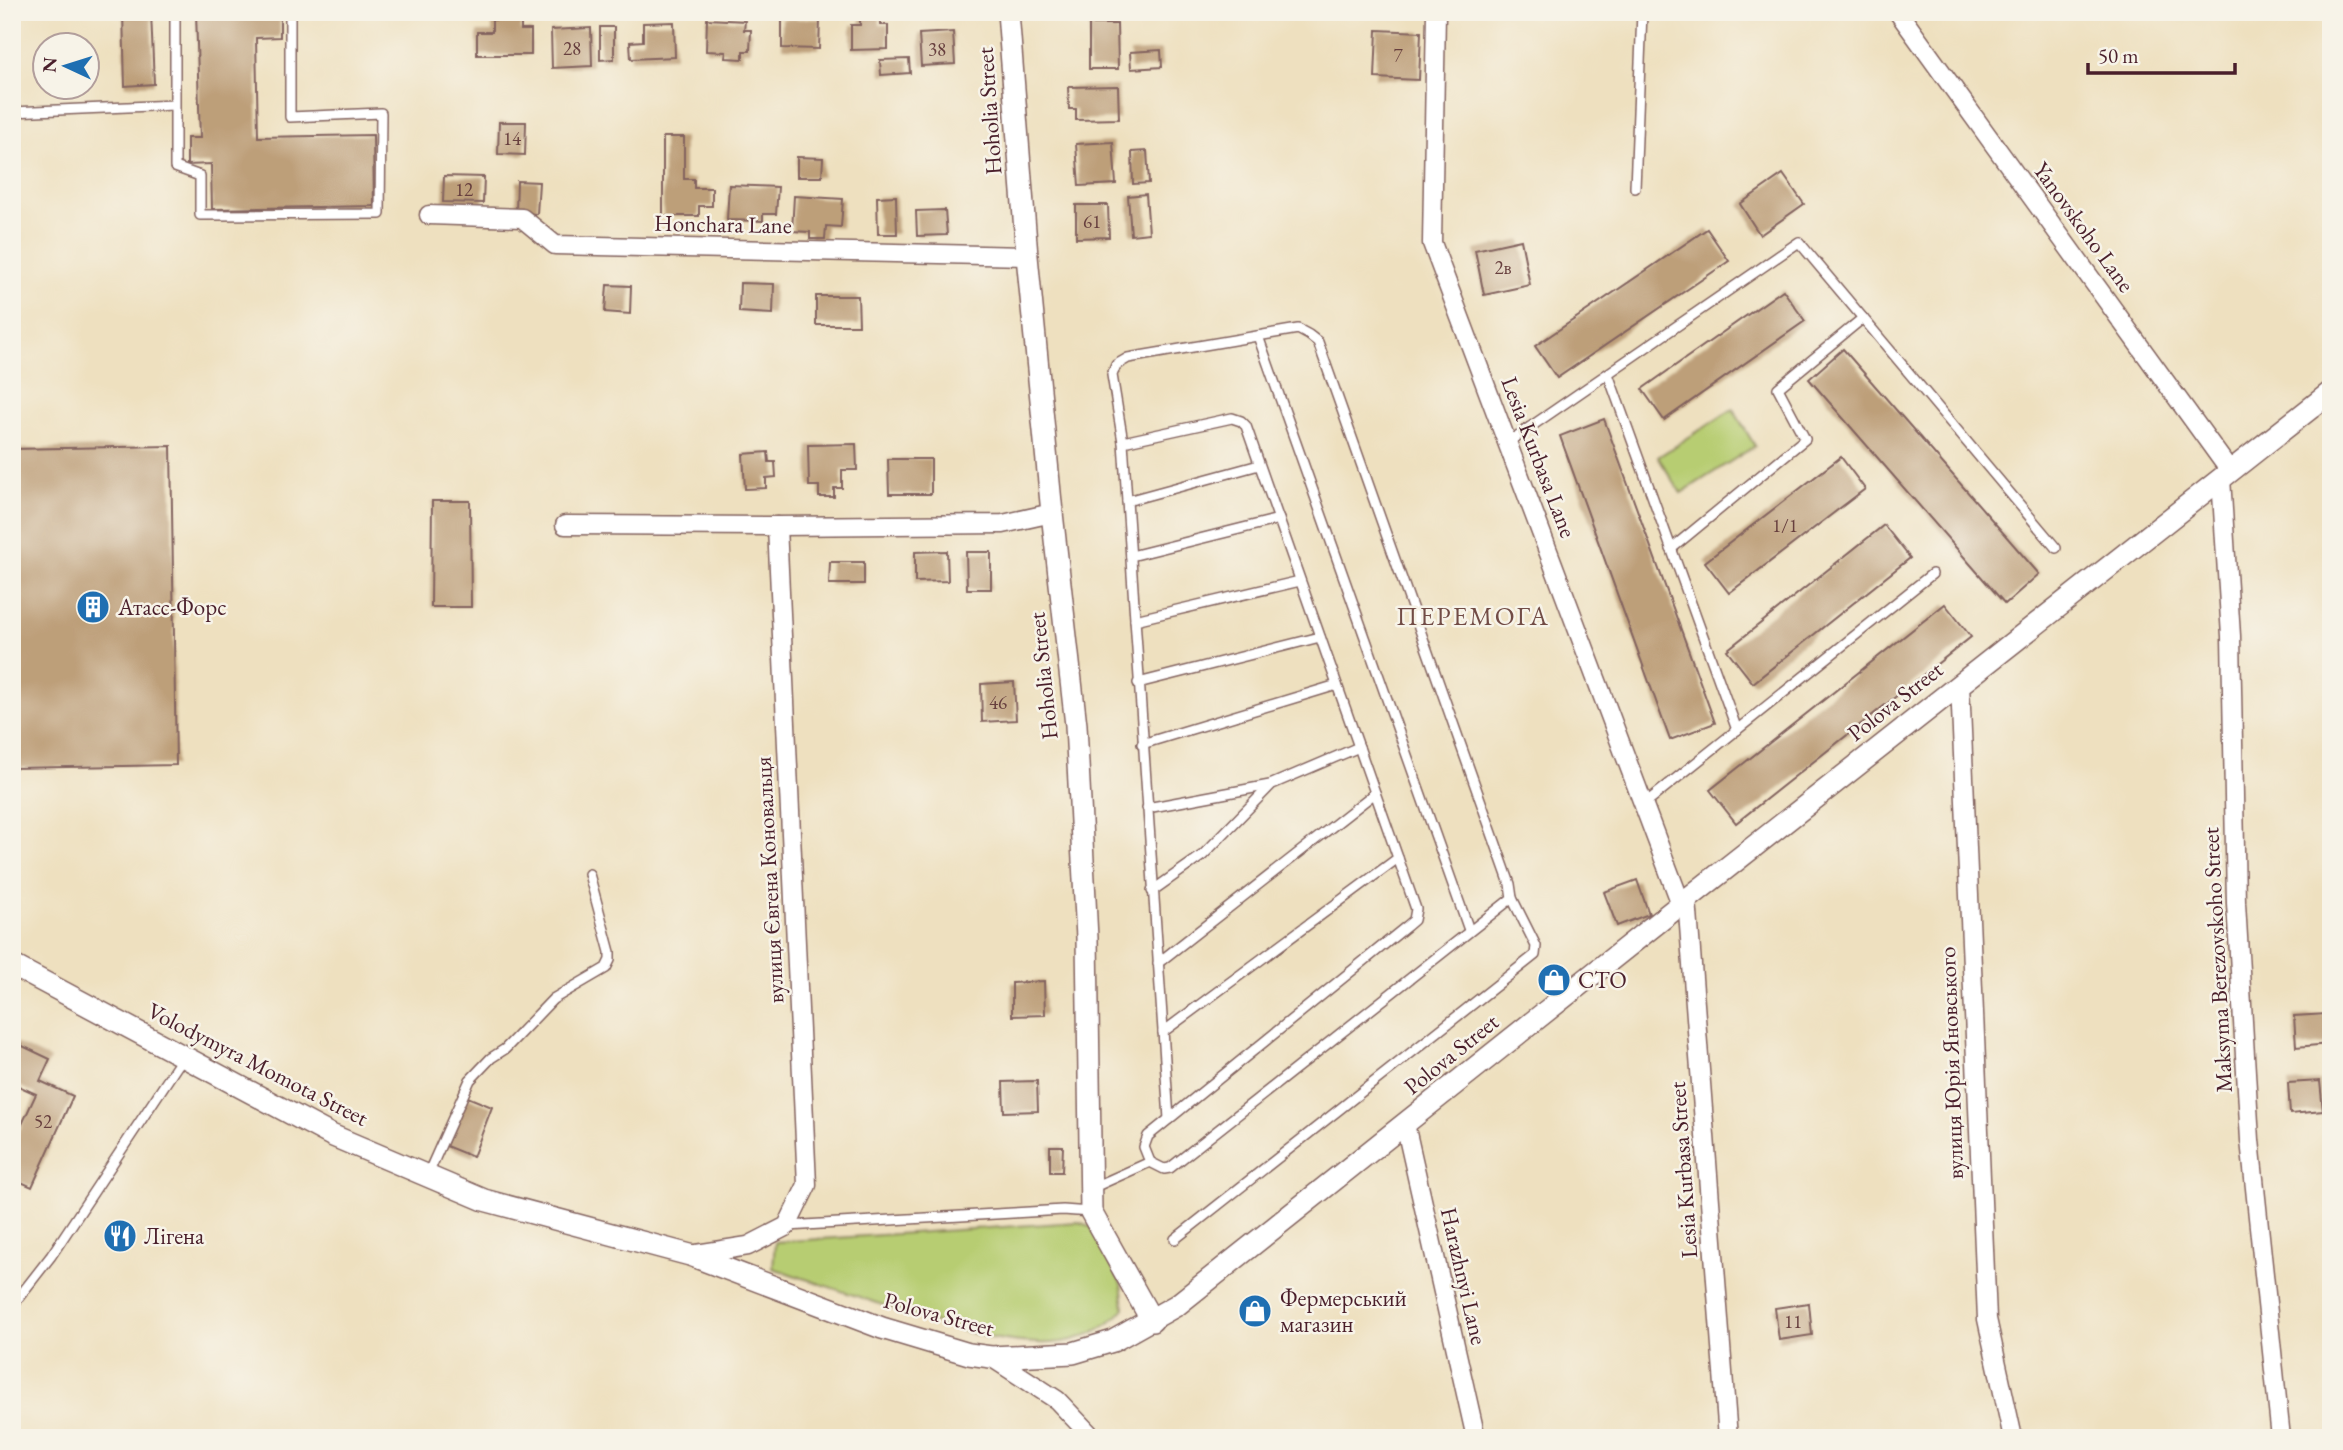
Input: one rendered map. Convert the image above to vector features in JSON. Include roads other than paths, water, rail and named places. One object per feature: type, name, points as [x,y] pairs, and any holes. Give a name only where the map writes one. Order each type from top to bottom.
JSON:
[{"type":"street","name":"Hoholia Street","points":[[1008,12],[1027,256],[1076,725],[1087,938],[1091,1212],[1152,1321]]},
{"type":"street","name":"Lesia Kurbasa Lane","points":[[1436,12],[1432,243],[1643,805],[1684,902]]},
{"type":"street","name":"Yanovskoho Lane","points":[[1898,12],[2225,475]]},
{"type":"street","name":"Honchara Lane","points":[[429,215],[522,218],[555,245],[1027,256]]},
{"type":"street","name":"Polova Street","points":[[484,1200],[690,1255],[882,1328],[969,1354],[991,1357],[1073,1353],[1113,1341],[1177,1306],[2331,392]]},
{"type":"street","name":"Maksyma Berezovskoho Street","points":[[2225,475],[2236,903],[2249,1126],[2281,1438]]},
{"type":"street","points":[[565,525],[1003,524],[1052,513]]},
{"type":"street","name":"вулиця Євгена Коновальця","points":[[778,526],[807,1185],[787,1226]]},
{"type":"street","name":"вулиця Юрія Яновського","points":[[1960,684],[1987,1319],[2013,1438]]},
{"type":"street","name":"Lesia Kurbasa Street","points":[[1684,902],[1728,1438]]},
{"type":"street","name":"Volodymyra Momota Street","points":[[12,965],[331,1135],[484,1200]]},
{"type":"street","name":"Harazhnyi Lane","points":[[1405,1124],[1476,1438]]},
{"type":"street","points":[[690,1255],[748,1246],[787,1226]]},
{"type":"street","points":[[991,1357],[1057,1400],[1093,1438]]},
{"type":"lane","points":[[174,12],[175,167],[200,176],[200,215],[380,214],[381,113],[290,117],[290,12]]},
{"type":"lane","points":[[1635,188],[1642,12]]},
{"type":"lane","points":[[12,112],[174,106]]},
{"type":"lane","points":[[1507,443],[1798,242],[2056,548]]},
{"type":"lane","points":[[1671,549],[1805,439],[1778,388],[1863,318]]},
{"type":"lane","points":[[1169,1119],[1124,442],[1112,375],[1115,365],[1128,358],[1298,329],[1318,342],[1510,884],[1512,898],[1536,946],[1535,955],[1175,1239]]},
{"type":"lane","points":[[1258,336],[1469,930]]},
{"type":"lane","points":[[1608,374],[1737,730]]},
{"type":"lane","points":[[1124,442],[1232,418],[1246,426],[1416,909],[1414,919],[1148,1136],[1144,1147],[1150,1162],[1164,1169],[1170,1168],[1512,898]]},
{"type":"lane","points":[[1127,501],[1259,465]]},
{"type":"lane","points":[[1131,556],[1279,519]]},
{"type":"lane","points":[[1643,805],[1932,574]]},
{"type":"lane","points":[[1135,620],[1300,581]]},
{"type":"lane","points":[[1138,683],[1320,636]]},
{"type":"lane","points":[[1142,744],[1337,685]]},
{"type":"lane","points":[[1147,808],[1270,785],[1359,747]]},
{"type":"lane","points":[[1152,891],[1203,855],[1270,785]]},
{"type":"lane","points":[[1158,963],[1375,793]]},
{"type":"lane","points":[[1163,1032],[1398,858]]},
{"type":"lane","points":[[428,1176],[470,1080],[491,1058],[505,1049],[553,999],[606,968],[610,952],[589,874]]},
{"type":"lane","points":[[12,1306],[51,1256],[184,1056]]},
{"type":"lane","points":[[1091,1189],[1150,1162]]},
{"type":"lane","points":[[787,1226],[1063,1210],[1091,1212]]},
{"type":"place","name":"Атасс-Форс","points":[[93,607]]},
{"type":"place","name":"СТО","points":[[1554,980]]},
{"type":"place","name":"Лігена","points":[[120,1236]]},
{"type":"place","name":"Фермерський магазин","points":[[1255,1311]]},
{"type":"district","name":"ПЕРЕМОГА","points":[[1473,616]]}]
